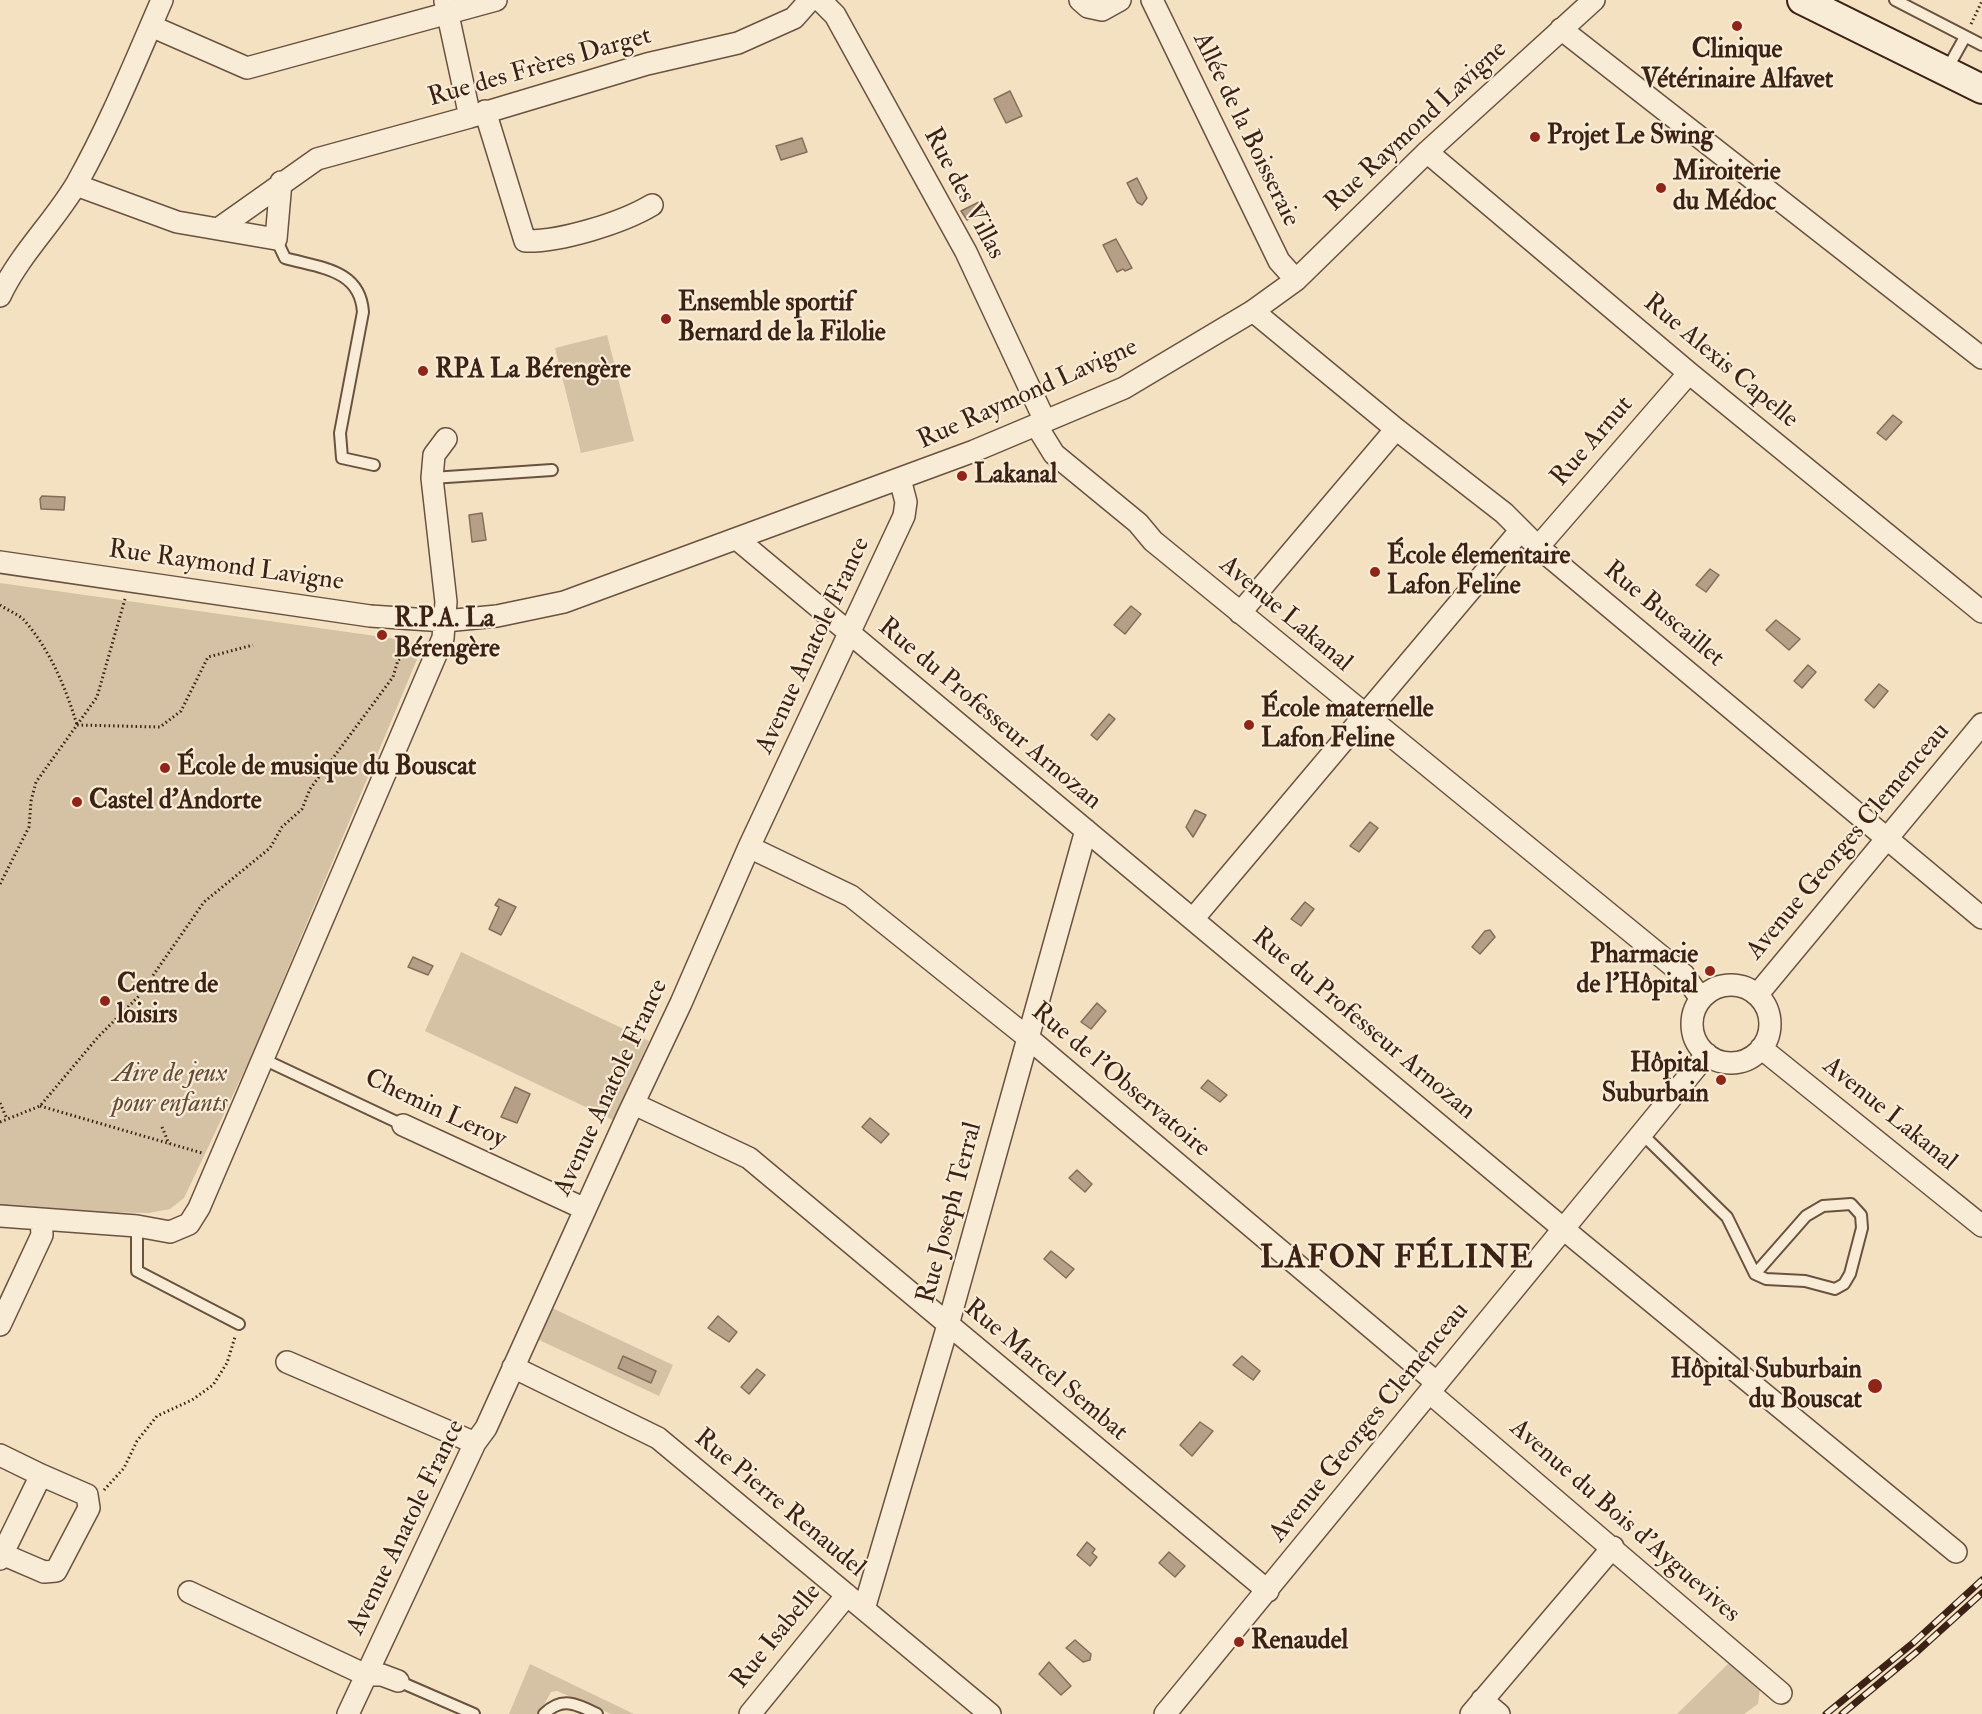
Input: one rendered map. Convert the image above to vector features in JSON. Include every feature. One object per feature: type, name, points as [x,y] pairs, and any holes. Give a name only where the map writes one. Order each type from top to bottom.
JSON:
[{"type":"street","points":[[0,296],[8,278],[76,185],[116,109],[162,0]]},
{"type":"street","points":[[151,26],[247,68],[446,6],[496,0]]},
{"type":"street","name":"Rue des Frères Darget","points":[[218,229],[281,182],[317,159],[646,64],[738,43],[794,18],[810,0]]},
{"type":"street","name":"Rue des Villas","points":[[820,0],[835,15],[966,252],[1040,423]]},
{"type":"street","points":[[1080,0],[1088,7],[1102,10],[1120,0]]},
{"type":"street","name":"Allée de la Boisseraie","points":[[1152,0],[1279,261],[1296,280]]},
{"type":"street","name":"Rue Raymond Lavigne","points":[[0,562],[370,615],[444,630],[564,602],[900,479],[1124,388],[1254,311],[1296,280],[1427,152],[1594,0]]},
{"type":"street","points":[[1802,0],[1982,89]]},
{"type":"street","points":[[446,6],[478,114],[525,241],[602,227],[633,217],[652,204]]},
{"type":"street","points":[[1561,29],[1982,358]]},
{"type":"street","name":"Rue Alexis Capelle","points":[[1427,152],[1689,373],[1982,612]]},
{"type":"street","points":[[76,185],[177,222],[276,239],[281,182]]},
{"type":"street","name":"Rue Buscaillet","points":[[1254,311],[1396,429],[1504,513],[1538,547],[1982,918]]},
{"type":"street","name":"Rue Arnut","points":[[1538,547],[1689,373]]},
{"type":"street","name":"Avenue Lakanal","points":[[1040,423],[1054,454],[1138,523],[1154,541],[1240,613],[1684,975],[1701,999]]},
{"type":"street","points":[[1240,613],[1396,429]]},
{"type":"street","points":[[0,1216],[137,1226],[170,1232],[189,1224],[219,1163],[444,630],[446,602],[432,478],[434,455],[446,439]]},
{"type":"street","name":"Avenue Anatole France","points":[[348,1714],[475,1443],[486,1428],[749,847],[904,516],[906,502],[900,479]]},
{"type":"street","points":[[1193,919],[1520,531]]},
{"type":"street","name":"Rue du Professeur Arnozan","points":[[737,539],[848,634],[1956,1552]]},
{"type":"street","name":"Avenue Georges Clemenceau","points":[[1757,995],[1889,839],[1982,724]]},
{"type":"street","name":"Rue Joseph Terral","points":[[864,1609],[948,1325],[1086,830]]},
{"type":"street","name":"Rue de l'Observatoire","points":[[749,847],[851,896],[1027,1037],[1433,1388]]},
{"type":"street","points":[[1728,985],[1739,986],[1757,995],[1766,1007],[1770,1021],[1768,1035],[1761,1048],[1753,1055],[1734,1062],[1714,1059],[1707,1054],[1698,1044],[1693,1033],[1692,1021],[1701,999],[1718,987],[1728,985]]},
{"type":"street","name":"Avenue Lakanal","points":[[1761,1048],[1982,1226]]},
{"type":"street","name":"Avenue Georges Clemenceau","points":[[1165,1714],[1707,1054]]},
{"type":"street","name":"Rue Marcel Sembat","points":[[634,1104],[749,1158],[1268,1590]]},
{"type":"street","name":"Chemin Leroy","points":[[403,1125],[585,1209]]},
{"type":"street","points":[[0,1325],[42,1235],[41,1219]]},
{"type":"street","points":[[287,1362],[475,1443]]},
{"type":"street","name":"Rue Pierre Renaudel","points":[[513,1367],[658,1438],[990,1714]]},
{"type":"street","name":"Avenue du Bois d'Ayguevives","points":[[1433,1388],[1781,1694]]},
{"type":"street","points":[[0,1455],[87,1495],[90,1508],[56,1570],[44,1572],[1,1557],[41,1475]]},
{"type":"street","points":[[1499,1714],[1477,1707],[1613,1547]]},
{"type":"street","points":[[189,1592],[366,1676],[382,1675],[398,1681]]},
{"type":"street","name":"Rue Isabelle","points":[[750,1714],[847,1595]]},
{"type":"lane","points":[[1895,0],[1982,45]]},
{"type":"lane","points":[[1946,71],[1965,37]]},
{"type":"lane","points":[[276,239],[285,258],[349,278],[357,287],[363,312],[340,433],[342,458],[374,465]]},
{"type":"lane","points":[[432,478],[552,470]]},
{"type":"lane","name":"Chemin Leroy","points":[[263,1059],[403,1125]]},
{"type":"lane","points":[[1641,1133],[1726,1217],[1755,1274],[1766,1279],[1805,1281],[1835,1289],[1844,1284],[1850,1274],[1862,1228],[1861,1215],[1851,1204],[1823,1206],[1806,1215],[1755,1274]]},
{"type":"lane","points":[[137,1226],[137,1271],[239,1323]]},
{"type":"lane","points":[[398,1681],[474,1714]]},
{"type":"lane","points":[[544,1714],[562,1702],[572,1701],[597,1714]]},
{"type":"path","points":[[1965,37],[1982,1]]},
{"type":"path","points":[[0,884],[29,827],[31,801],[36,782],[97,697],[125,599],[128,579]]},
{"type":"path","points":[[0,605],[22,619],[52,662],[77,725]]},
{"type":"path","points":[[0,1122],[40,1106],[98,1037],[138,997],[204,902],[270,848],[282,826],[302,809],[310,789],[393,677],[398,660],[444,630]]},
{"type":"path","points":[[77,725],[160,727],[181,711],[208,657],[252,645]]},
{"type":"path","points":[[0,1103],[7,1119]]},
{"type":"path","points":[[40,1106],[205,1154],[219,1163]]},
{"type":"path","points":[[162,1127],[169,1144]]},
{"type":"path","points":[[87,1495],[104,1490],[124,1468],[137,1441],[157,1416],[192,1400],[213,1384],[227,1363],[239,1323]]},
{"type":"green space","points":[[607,335],[634,441],[581,453],[555,348]]},
{"type":"green space","name":"Aire de jeux pour enfants","points":[[0,583],[411,641],[418,657],[250,1059],[184,1198],[170,1209],[149,1213],[40,1211],[0,1207]]},
{"type":"green space","points":[[461,952],[649,1041],[613,1120],[425,1031]]},
{"type":"green space","points":[[552,1308],[673,1365],[659,1396],[537,1339]]},
{"type":"green space","points":[[1729,1663],[1760,1689],[1758,1704],[1744,1714],[1677,1714]]},
{"type":"green space","points":[[530,1664],[634,1714],[611,1714],[557,1691],[551,1692],[539,1714],[509,1714]]},
{"type":"shaded area","points":[[1010,91],[1022,116],[1006,123],[994,99]]},
{"type":"shaded area","points":[[802,138],[807,152],[781,160],[776,146]]},
{"type":"shaded area","points":[[1137,178],[1147,198],[1142,205],[1137,202],[1127,183]]},
{"type":"shaded area","points":[[981,201],[987,210],[967,220],[961,211]]},
{"type":"shaded area","points":[[1116,239],[1132,268],[1125,271],[1123,269],[1117,272],[1103,245]]},
{"type":"shaded area","points":[[1893,415],[1902,422],[1886,440],[1877,433]]},
{"type":"shaded area","points":[[42,496],[65,497],[64,510],[41,509]]},
{"type":"shaded area","points":[[482,513],[486,540],[472,542],[469,515]]},
{"type":"shaded area","points":[[1710,569],[1719,575],[1706,592],[1696,585]]},
{"type":"shaded area","points":[[1131,606],[1141,614],[1125,634],[1114,625]]},
{"type":"shaded area","points":[[1776,620],[1800,639],[1789,650],[1766,630]]},
{"type":"shaded area","points":[[1808,665],[1816,672],[1802,688],[1794,681]]},
{"type":"shaded area","points":[[1879,684],[1888,691],[1874,708],[1865,700]]},
{"type":"shaded area","points":[[1109,714],[1115,719],[1097,740],[1091,735]]},
{"type":"shaded area","points":[[1195,810],[1206,815],[1193,837],[1186,827]]},
{"type":"shaded area","points":[[1370,822],[1378,828],[1359,852],[1350,846]]},
{"type":"shaded area","points":[[499,899],[516,907],[501,935],[489,929],[499,907],[495,905]]},
{"type":"shaded area","points":[[1305,902],[1314,909],[1301,926],[1291,919]]},
{"type":"shaded area","points":[[1490,930],[1495,937],[1480,954],[1472,947],[1485,931]]},
{"type":"shaded area","points":[[413,957],[433,966],[428,975],[408,967]]},
{"type":"shaded area","points":[[1097,1003],[1106,1011],[1091,1029],[1081,1022]]},
{"type":"shaded area","points":[[1208,1080],[1227,1095],[1220,1102],[1201,1088]]},
{"type":"shaded area","points":[[515,1087],[530,1094],[517,1123],[501,1117]]},
{"type":"shaded area","points":[[870,1118],[889,1134],[881,1143],[862,1127]]},
{"type":"shaded area","points":[[1077,1170],[1092,1184],[1085,1192],[1069,1178]]},
{"type":"shaded area","points":[[1051,1251],[1074,1269],[1066,1278],[1044,1259]]},
{"type":"shaded area","points":[[718,1316],[737,1332],[729,1342],[708,1328]]},
{"type":"shaded area","points":[[623,1356],[656,1371],[651,1383],[618,1368]]},
{"type":"shaded area","points":[[1242,1356],[1260,1371],[1253,1380],[1233,1365]]},
{"type":"shaded area","points":[[757,1369],[765,1375],[749,1394],[741,1387]]},
{"type":"shaded area","points":[[1200,1422],[1213,1431],[1192,1456],[1180,1445]]},
{"type":"shaded area","points":[[1087,1542],[1095,1549],[1092,1553],[1097,1557],[1090,1566],[1077,1555]]},
{"type":"shaded area","points":[[1169,1552],[1185,1566],[1175,1577],[1159,1563]]},
{"type":"shaded area","points":[[1075,1640],[1091,1654],[1090,1660],[1083,1662],[1066,1648]]},
{"type":"shaded area","points":[[1049,1662],[1071,1686],[1061,1695],[1039,1674]]},
{"type":"railway","points":[[1826,1714],[1913,1643],[1982,1580]]},
{"type":"railway","points":[[1842,1714],[1919,1650],[1982,1593]]},
{"type":"place","name":"Clinique Vétérinaire Alfavet","points":[[1737,26]]},
{"type":"place","name":"Projet Le Swing","points":[[1535,137]]},
{"type":"place","name":"Miroiterie du Médoc","points":[[1661,188]]},
{"type":"place","name":"Ensemble sportif Bernard de la Filolie","points":[[666,319]]},
{"type":"place","name":"RPA La Bérengère","points":[[423,371]]},
{"type":"place","name":"Lakanal","points":[[962,476]]},
{"type":"place","name":"École élementaire Lafon Feline","points":[[1375,572]]},
{"type":"place","name":"R.P.A. La Bérengère","points":[[382,635]]},
{"type":"place","name":"École maternelle Lafon Feline","points":[[1249,725]]},
{"type":"place","name":"École de musique du Bouscat","points":[[165,768]]},
{"type":"place","name":"Castel d'Andorte","points":[[77,802]]},
{"type":"place","name":"Pharmacie de l'Hôpital","points":[[1710,971]]},
{"type":"place","name":"Centre de loisirs","points":[[105,1001]]},
{"type":"place","name":"Hôpital Suburbain","points":[[1721,1080]]},
{"type":"place","name":"Hôpital Suburbain du Bouscat","points":[[1875,1386]]},
{"type":"place","name":"Renaudel","points":[[1239,1642]]},
{"type":"district","name":"LAFON FÉLINE","points":[[1397,1260]]}]
